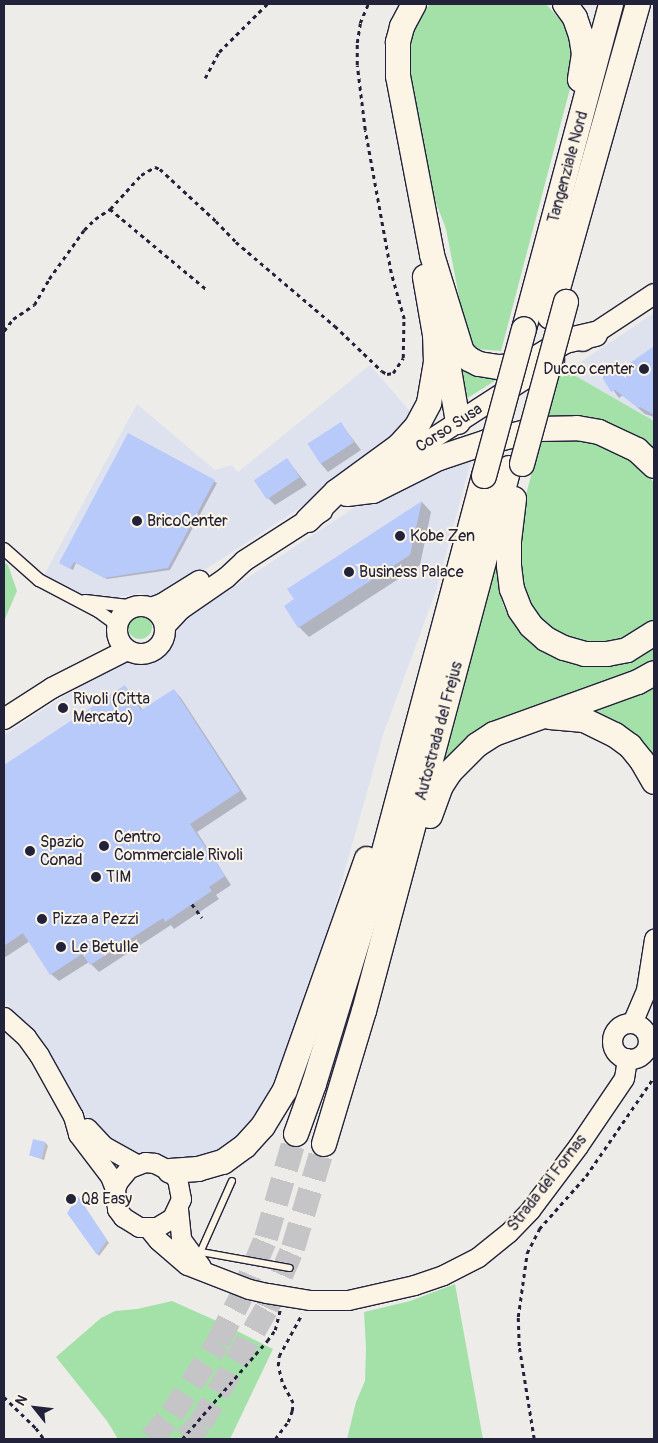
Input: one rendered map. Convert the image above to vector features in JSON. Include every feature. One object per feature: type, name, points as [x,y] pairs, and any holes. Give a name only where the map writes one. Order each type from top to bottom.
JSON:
[{"type":"highway","points":[[414,4],[402,27],[396,59],[432,255],[456,338],[462,352],[469,359],[479,364],[499,367],[517,366],[530,362],[565,341],[594,334]]},
{"type":"highway","points":[[556,213],[555,174],[581,76],[584,54],[578,27],[565,4]]},
{"type":"highway","name":"Tangenziale Nord","points":[[524,329],[611,4]]},
{"type":"highway","name":"Tangenziale Nord","points":[[558,310],[571,245],[638,4]]},
{"type":"highway","points":[[630,31],[644,4]]},
{"type":"highway","points":[[308,520],[336,492],[399,446],[417,426],[429,403],[436,362],[435,335],[420,254],[413,156]]},
{"type":"highway","points":[[432,255],[434,282],[458,422]]},
{"type":"highway","name":"Autostrada del Frejus","points":[[324,1144],[364,1011],[558,310]]},
{"type":"highway","name":"Autostrada del Frejus","points":[[296,1134],[346,982],[413,744],[524,329]]},
{"type":"highway","points":[[347,494],[373,491],[439,458],[487,442],[538,429],[577,428],[599,432],[636,450],[654,466]]},
{"type":"highway","points":[[516,466],[508,540],[509,566],[512,589],[520,610],[531,626],[546,639],[564,648],[585,654],[607,654],[627,650],[654,633]]},
{"type":"highway","points":[[364,1011],[386,969],[416,858],[441,786],[456,766],[477,745],[494,734],[638,682],[654,673]]},
{"type":"highway","points":[[538,717],[566,717],[599,726],[630,746],[654,782]]},
{"type":"highway","points":[[170,1171],[198,1168],[223,1162],[244,1146],[263,1126],[285,1090],[367,860],[389,788],[413,744]]},
{"type":"main road","name":"Corso Susa","points":[[165,626],[181,609],[226,578],[244,561],[654,294]]},
{"type":"main road","name":"Corso Susa","points":[[144,607],[162,604],[220,568],[244,561]]},
{"type":"main road","points":[[4,719],[52,688],[120,637],[124,613],[144,607],[159,614],[165,626],[163,640],[154,651],[140,655],[120,637]]},
{"type":"street","points":[[4,549],[39,580],[80,601],[120,637]]},
{"type":"street","points":[[80,601],[144,607]]},
{"type":"street","points":[[632,1023],[646,990],[654,939]]},
{"type":"street","points":[[4,1017],[26,1037],[40,1055],[73,1116],[78,1134],[104,1167],[115,1189],[115,1199],[123,1217],[139,1228],[149,1229],[166,1223],[178,1209],[180,1189],[170,1171],[154,1163],[136,1164],[104,1146],[73,1116]]},
{"type":"street","points":[[626,1023],[632,1023],[642,1028],[650,1046],[642,1054],[627,1058],[616,1053],[612,1041],[616,1030],[626,1023]]},
{"type":"street","name":"Strada del Fornas","points":[[178,1209],[180,1239],[200,1261],[249,1289],[310,1300],[348,1300],[368,1297],[414,1285],[463,1266],[491,1248],[530,1210],[578,1146],[624,1078],[627,1058]]},
{"type":"street","points":[[115,1189],[123,1174],[136,1164]]},
{"type":"street","name":"Strada del Fornas","points":[[149,1229],[179,1260],[200,1261]]},
{"type":"lane","points":[[200,1261],[232,1181]]},
{"type":"lane","name":"Strada del Fornas","points":[[200,1261],[290,1268]]},
{"type":"path","points":[[205,78],[219,52],[267,4]]},
{"type":"path","points":[[4,330],[13,319],[34,305],[49,279],[84,230],[95,219],[110,209],[141,174],[150,168],[160,169],[236,242],[312,304],[382,371],[387,374],[393,372],[402,358],[404,319],[390,273],[356,65],[359,33],[368,4]]},
{"type":"path","points":[[110,209],[206,289]]},
{"type":"path","points":[[192,904],[202,918]]},
{"type":"path","points":[[534,1439],[519,1346],[521,1289],[527,1253],[539,1229],[586,1176],[654,1078]]},
{"type":"path","points":[[182,1439],[275,1330],[282,1296]]},
{"type":"path","points":[[275,1439],[288,1422],[293,1403],[282,1382],[278,1366],[279,1356],[310,1300]]},
{"type":"path","points":[[4,1397],[36,1428],[44,1439]]},
{"type":"shaded area","points":[[654,313],[654,421],[567,371]]},
{"type":"shaded area","points":[[370,365],[414,416],[355,472],[166,595],[155,598],[140,593],[109,599],[92,598],[76,593],[44,575],[137,404],[215,470],[232,465],[238,472]]},
{"type":"shaded area","points":[[472,457],[436,591],[384,732],[315,976],[280,1080],[264,1111],[231,1148],[194,1162],[156,1159],[135,1153],[93,1129],[76,1107],[29,1029],[4,1000],[4,735],[106,669],[130,659],[155,658],[172,646],[175,629],[182,621],[375,494]]},
{"type":"green space","points":[[430,4],[546,4],[564,24],[571,42],[574,61],[572,81],[501,351],[476,349],[468,343],[446,229],[433,195],[407,62],[410,39],[418,19]]},
{"type":"green space","points":[[460,369],[481,376],[501,377],[466,399]]},
{"type":"green space","points":[[567,371],[654,421],[654,452],[632,434],[610,425],[587,418],[547,417],[558,377]]},
{"type":"green space","points":[[541,438],[593,440],[621,451],[644,469],[654,483],[654,621],[646,629],[626,640],[602,645],[575,642],[552,633],[535,617],[518,577],[519,521]]},
{"type":"green space","points":[[4,562],[8,565],[17,591],[4,621]]},
{"type":"green space","points":[[496,567],[503,605],[512,621],[529,641],[552,657],[577,664],[610,665],[637,659],[654,648],[654,661],[443,766]]},
{"type":"green space","points":[[140,615],[149,618],[152,627],[149,636],[140,639],[131,636],[128,627],[131,618]]},
{"type":"green space","points":[[654,684],[654,764],[578,712]]},
{"type":"green space","points":[[455,1284],[483,1439],[347,1439],[356,1402],[365,1381],[364,1312],[410,1301]]},
{"type":"green space","points":[[172,1301],[273,1349],[230,1439],[118,1439],[107,1421],[56,1357],[101,1318],[115,1311],[137,1309]]},
{"type":"building","points":[[654,346],[654,415],[640,407],[638,408],[615,390],[611,392],[599,372],[618,360],[623,368]]},
{"type":"building","points":[[341,422],[354,442],[321,464],[307,444]]},
{"type":"building","name":"BricoCenter","points":[[128,433],[215,480],[168,568],[104,578],[74,562],[70,569],[59,563]]},
{"type":"building","points":[[287,458],[300,477],[267,499],[254,480]]},
{"type":"building","name":"Business Palace","points":[[422,501],[410,555],[298,628],[284,606],[294,599],[287,589]]},
{"type":"building","name":"Centro Commerciale Rivoli","points":[[125,685],[141,710],[174,689],[240,791],[190,824],[225,876],[209,887],[212,891],[165,922],[163,918],[90,965],[82,954],[50,975],[23,933],[4,946],[4,765]]},
{"type":"building","points":[[33,1139],[46,1142],[42,1158],[29,1156]]},
{"type":"building","points":[[78,1196],[107,1240],[97,1255],[67,1213]]},
{"type":"tunnel","points":[[151,1439],[172,1414],[218,1342],[241,1297],[266,1238],[296,1134]]},
{"type":"tunnel","points":[[186,1439],[200,1424],[267,1308],[293,1248],[324,1144]]},
{"type":"place","name":"Ducco center","points":[[644,369]]},
{"type":"place","name":"BricoCenter","points":[[137,521]]},
{"type":"place","name":"Kobe Zen","points":[[400,536]]},
{"type":"place","name":"Business Palace","points":[[349,572]]},
{"type":"place","name":"Rivoli (Citta Mercato)","points":[[63,708]]},
{"type":"place","name":"Centro Commerciale Rivoli","points":[[104,846]]},
{"type":"place","name":"Spazio Conad","points":[[30,851]]},
{"type":"place","name":"TIM","points":[[96,877]]},
{"type":"place","name":"Pizza a Pezzi","points":[[42,919]]},
{"type":"place","name":"Le Betulle","points":[[61,947]]},
{"type":"place","name":"Q8 Easy","points":[[71,1199]]}]
